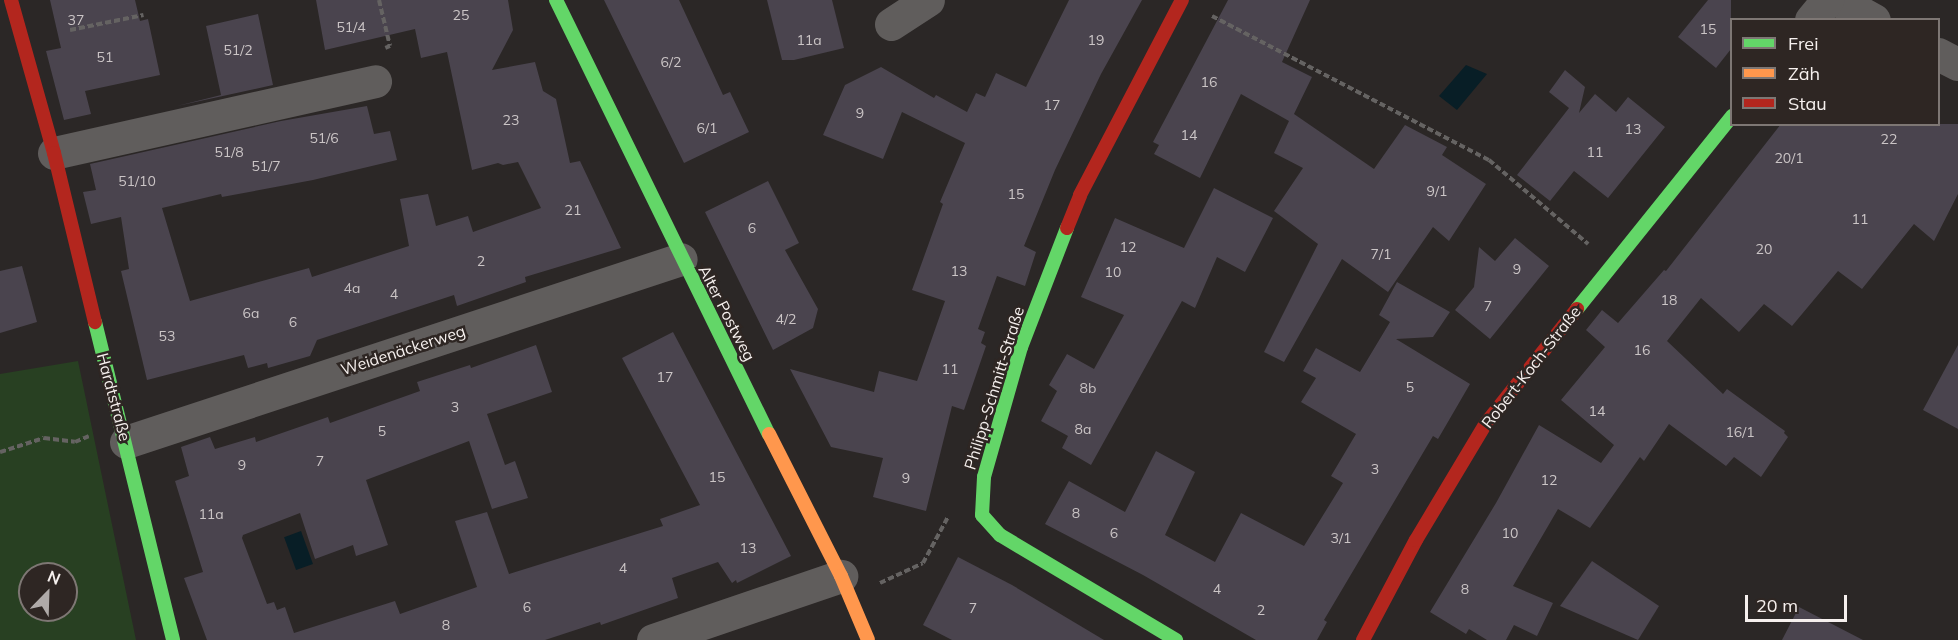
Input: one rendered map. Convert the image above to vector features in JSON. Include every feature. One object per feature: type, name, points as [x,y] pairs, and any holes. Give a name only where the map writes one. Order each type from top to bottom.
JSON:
[{"type":"street","name":"Hardtstraße","points":[[11,0],[54,153],[173,640]]},
{"type":"street","name":"Alter Postweg","points":[[556,0],[681,259],[846,586],[868,640]]},
{"type":"street","points":[[891,24],[928,0]]},
{"type":"street","name":"Philipp-Schmitt-Straße","points":[[1176,640],[1000,535],[982,515],[982,504],[984,477],[1021,347],[1080,195],[1182,0]]},
{"type":"street","points":[[1813,18],[1827,0]]},
{"type":"street","points":[[1838,0],[1870,18]]},
{"type":"street","points":[[1940,55],[1958,64]]},
{"type":"street","points":[[54,153],[375,81]]},
{"type":"street","name":"Robert-Koch-Straße","points":[[1363,640],[1416,540],[1486,423],[1730,117]]},
{"type":"street","name":"Weidenäckerweg","points":[[124,435],[681,259]]},
{"type":"street","points":[[652,640],[846,586]]},
{"type":"path","points":[[375,81],[367,52],[390,46],[379,0]]},
{"type":"path","points":[[1182,0],[1489,160],[1612,264]]},
{"type":"path","points":[[70,30],[143,15]]},
{"type":"path","points":[[0,452],[44,438],[75,442],[124,435]]},
{"type":"path","points":[[846,586],[923,563],[947,517]]},
{"type":"green space","points":[[78,361],[136,640],[0,640],[0,374]]},
{"type":"water","points":[[1466,65],[1487,74],[1457,110],[1439,96]]},
{"type":"water","points":[[301,531],[313,564],[296,570],[284,537]]},
{"type":"building","points":[[50,0],[135,0],[140,21],[148,19],[160,75],[85,91],[91,114],[64,120],[46,51],[61,48]]},
{"type":"building","points":[[316,0],[508,0],[513,30],[492,70],[535,62],[543,91],[556,99],[570,163],[580,161],[621,248],[525,277],[526,282],[457,306],[454,295],[317,340],[310,356],[268,368],[267,363],[248,368],[244,355],[147,380],[121,271],[129,269],[121,217],[91,224],[83,192],[96,190],[90,164],[281,121],[367,106],[374,134],[390,131],[397,160],[313,180],[222,197],[221,194],[162,208],[190,301],[309,268],[312,277],[409,246],[400,199],[428,194],[436,226],[468,216],[473,232],[541,208],[518,162],[503,165],[498,163],[472,170],[447,52],[421,58],[415,29],[325,50]]},
{"type":"building","points":[[604,0],[679,0],[723,95],[730,92],[749,132],[684,163]]},
{"type":"building","points":[[767,0],[832,0],[844,48],[794,60],[782,60]]},
{"type":"building","points":[[1069,0],[1142,0],[1101,74],[1055,170],[1024,246],[1036,252],[1025,286],[997,276],[978,329],[985,332],[981,343],[986,346],[964,410],[952,406],[926,511],[873,497],[883,458],[831,447],[790,369],[874,392],[879,371],[917,381],[945,301],[912,290],[943,204],[940,202],[965,143],[902,112],[883,159],[823,135],[845,85],[881,67],[934,98],[936,95],[967,112],[976,93],[985,97],[996,73],[1026,87]]},
{"type":"building","points":[[1228,0],[1310,0],[1282,62],[1312,77],[1294,114],[1374,169],[1405,125],[1447,147],[1442,155],[1486,184],[1449,241],[1433,227],[1388,292],[1342,259],[1284,362],[1264,352],[1318,244],[1274,211],[1303,168],[1274,153],[1289,121],[1241,94],[1200,178],[1154,154],[1159,145],[1153,142]]},
{"type":"building","points":[[1708,0],[1731,0],[1730,50],[1716,68],[1678,37]]},
{"type":"building","points":[[258,14],[273,85],[177,106],[221,95],[206,26]]},
{"type":"building","points":[[1565,70],[1585,87],[1579,113],[1595,94],[1616,112],[1628,97],[1665,127],[1608,198],[1574,171],[1550,201],[1517,175],[1569,108],[1549,92]]},
{"type":"building","points":[[1958,124],[1958,194],[1934,241],[1914,224],[1862,289],[1838,271],[1792,326],[1764,304],[1739,332],[1701,298],[1667,341],[1723,394],[1727,389],[1785,431],[1788,437],[1761,477],[1734,457],[1726,466],[1669,424],[1644,461],[1640,457],[1590,528],[1558,509],[1513,586],[1553,603],[1537,636],[1514,625],[1506,640],[1487,640],[1469,629],[1466,634],[1430,612],[1496,503],[1539,425],[1601,463],[1614,445],[1561,400],[1605,347],[1586,330],[1602,310],[1618,323],[1664,270],[1666,271],[1779,126]]},
{"type":"building","points":[[768,181],[799,243],[785,250],[818,309],[813,328],[773,350],[705,212]]},
{"type":"building","points":[[1214,188],[1273,218],[1245,272],[1217,257],[1195,308],[1182,301],[1091,465],[1062,448],[1068,436],[1041,421],[1057,391],[1049,385],[1067,354],[1094,369],[1124,315],[1081,297],[1115,218],[1184,248]]},
{"type":"building","points":[[1515,238],[1549,266],[1490,339],[1455,310],[1474,287],[1479,247],[1495,261]]},
{"type":"building","points":[[22,266],[37,322],[0,333],[0,271]]},
{"type":"building","points":[[1397,282],[1450,312],[1433,337],[1396,339],[1470,384],[1438,439],[1433,436],[1324,620],[1327,622],[1317,640],[1256,640],[1143,575],[1045,524],[1069,481],[1125,512],[1156,451],[1195,472],[1165,535],[1215,562],[1241,513],[1304,546],[1343,483],[1331,476],[1356,434],[1301,402],[1316,378],[1303,371],[1316,348],[1360,372],[1390,322],[1379,315]]},
{"type":"building","points":[[673,332],[791,556],[737,583],[736,580],[732,583],[718,562],[672,578],[678,598],[601,625],[600,622],[545,640],[207,640],[184,578],[203,572],[175,481],[189,476],[181,447],[210,437],[215,449],[255,437],[256,442],[328,417],[330,423],[420,391],[417,382],[470,365],[471,368],[536,345],[552,392],[487,414],[505,465],[515,461],[528,498],[492,509],[469,441],[366,480],[388,545],[356,556],[353,545],[315,559],[300,513],[243,535],[242,538],[267,604],[274,602],[277,610],[285,607],[294,633],[395,601],[400,614],[477,587],[455,521],[487,512],[509,574],[663,526],[660,519],[700,505],[622,358]]},
{"type":"building","points":[[1958,345],[1958,429],[1923,410]]},
{"type":"building","points":[[958,557],[1012,585],[1104,640],[952,640],[923,625]]},
{"type":"building","points":[[1592,561],[1659,606],[1638,640],[1560,606]]},
{"type":"building","points":[[1799,607],[1863,640],[1782,640]]},
{"type":"traffic: fast","points":[[556,0],[769,434]]},
{"type":"traffic: fast","points":[[1577,309],[1730,118]]},
{"type":"traffic: fast","points":[[1067,228],[1021,347],[984,477],[982,515],[1000,535],[1176,640]]},
{"type":"traffic: fast","points":[[95,322],[173,640]]},
{"type":"traffic: slow","points":[[769,434],[841,576],[868,640]]},
{"type":"traffic: jam","points":[[11,0],[54,153],[95,322]]},
{"type":"traffic: jam","points":[[1067,228],[1080,195],[1182,0]]},
{"type":"traffic: jam","points":[[1363,640],[1416,540],[1486,423],[1577,309]]}]
